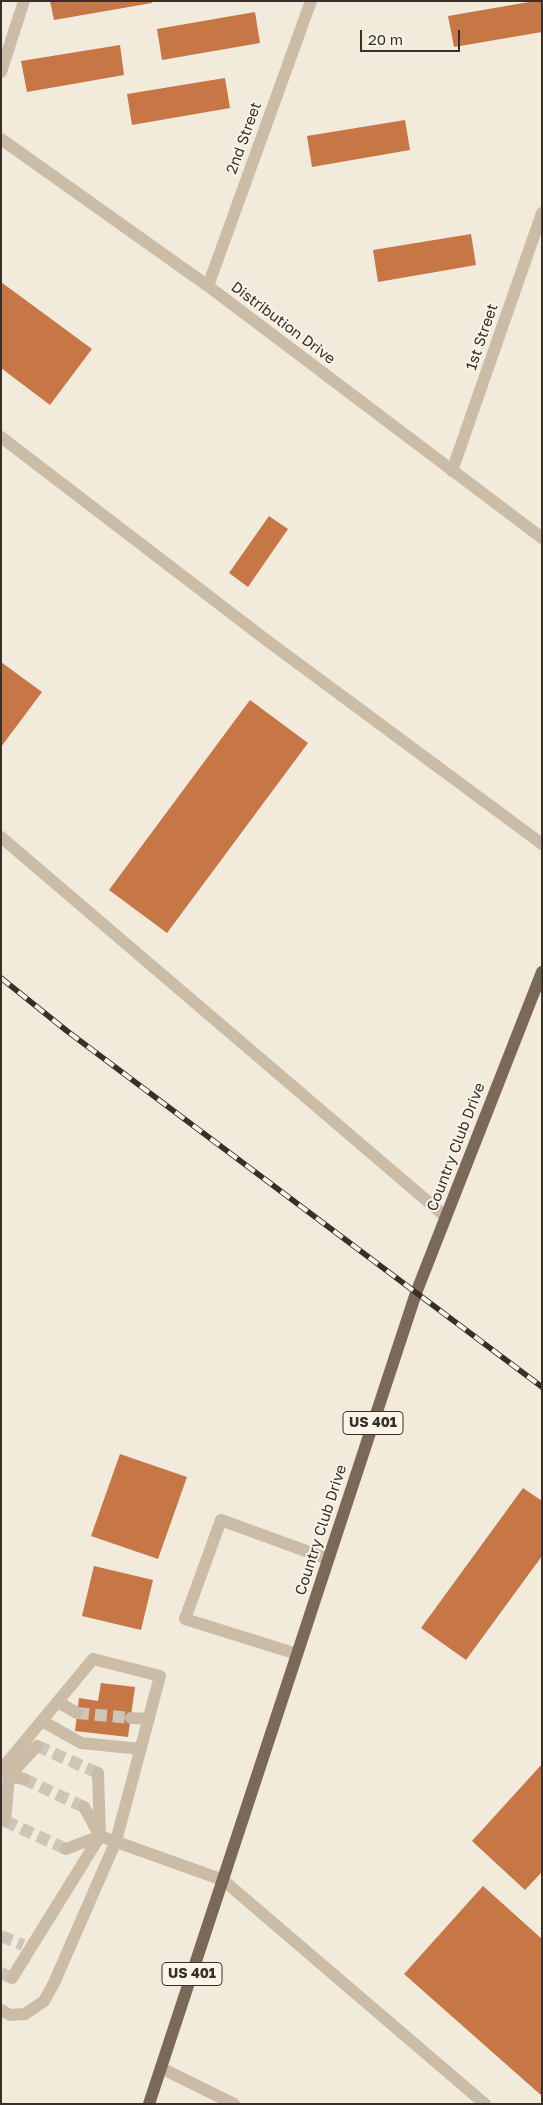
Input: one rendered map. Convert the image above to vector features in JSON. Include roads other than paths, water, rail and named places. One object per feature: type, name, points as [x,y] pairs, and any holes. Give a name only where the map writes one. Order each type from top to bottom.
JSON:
[{"type":"main road","name":"Country Club Drive","points":[[149,2104],[416,1293],[542,972]]},
{"type":"street","points":[[1,72],[24,1]]},
{"type":"street","name":"2nd Street","points":[[208,286],[311,1]]},
{"type":"street","name":"Distribution Drive","points":[[1,138],[208,286],[542,538]]},
{"type":"street","name":"1st Street","points":[[452,471],[542,213]]},
{"type":"street","points":[[1,437],[265,638],[542,844]]},
{"type":"street","points":[[1,837],[446,1217]]},
{"type":"street","points":[[297,1654],[185,1619],[221,1520],[328,1560]]},
{"type":"street","points":[[1,2010],[10,2015],[25,2014],[44,2001],[54,1983],[116,1841],[160,1676],[93,1659],[42,1721],[4,1773],[5,1821]]},
{"type":"street","points":[[58,1702],[77,1713]]},
{"type":"street","points":[[131,1718],[148,1719]]},
{"type":"street","points":[[42,1721],[81,1743],[141,1749]]},
{"type":"street","points":[[4,1773],[37,1746]]},
{"type":"street","points":[[4,1773],[24,1779]]},
{"type":"street","points":[[12,1978],[100,1836],[98,1773]]},
{"type":"street","points":[[84,1807],[100,1836]]},
{"type":"street","points":[[66,1849],[100,1836],[223,1880],[485,2104]]},
{"type":"street","points":[[23,1945],[100,1836]]},
{"type":"street","points":[[161,2068],[234,2104]]},
{"type":"tunnel","points":[[77,1713],[131,1718]]},
{"type":"tunnel","points":[[37,1746],[98,1773]]},
{"type":"tunnel","points":[[24,1779],[84,1807]]},
{"type":"tunnel","points":[[5,1821],[66,1849]]},
{"type":"tunnel","points":[[1,1936],[23,1945]]},
{"type":"tunnel","points":[[1,1973],[12,1978]]},
{"type":"railway","points":[[1,978],[67,1031],[542,1387]]}]
